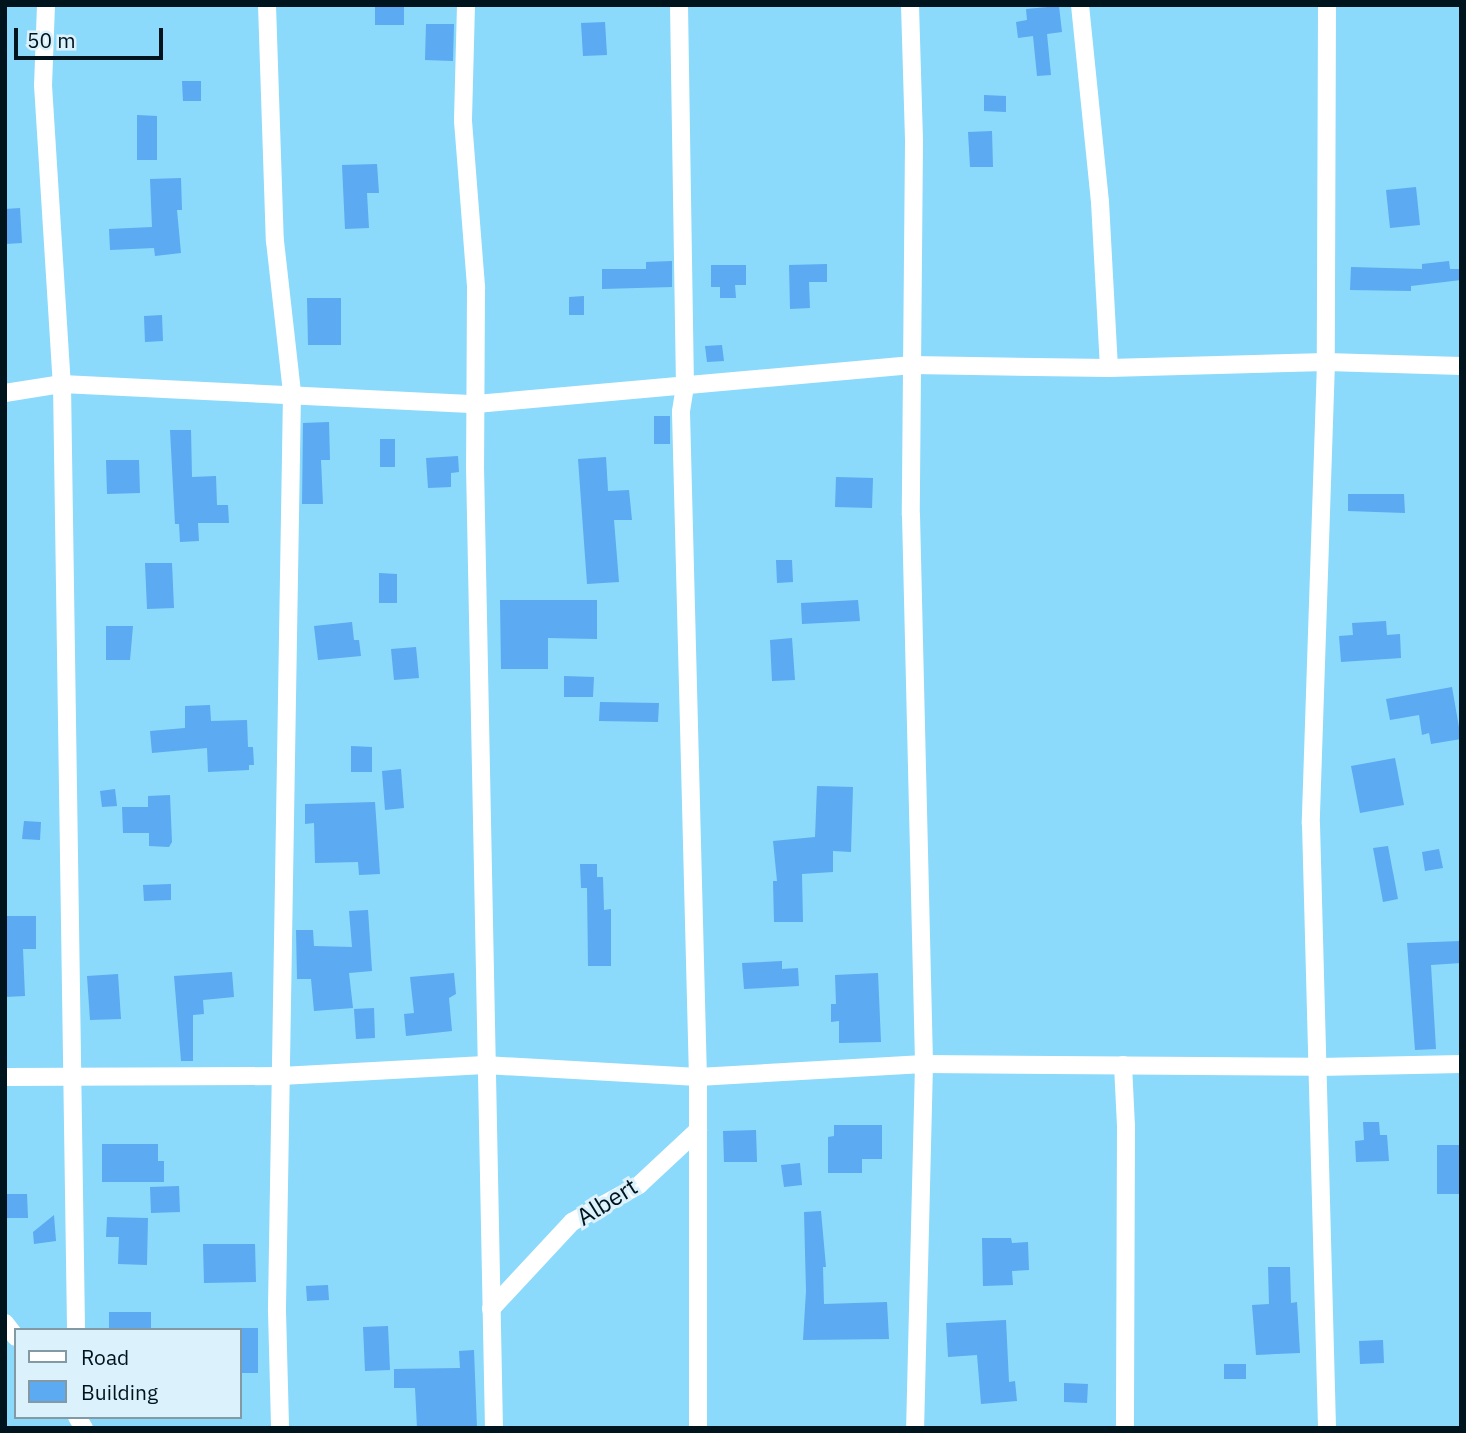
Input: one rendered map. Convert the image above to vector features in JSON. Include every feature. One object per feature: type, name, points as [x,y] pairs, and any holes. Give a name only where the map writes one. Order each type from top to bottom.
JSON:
[{"type":"street","points":[[46,5],[43,85],[62,384],[76,1328]]},
{"type":"street","points":[[267,5],[275,241],[292,393],[276,1311],[280,1428]]},
{"type":"street","points":[[466,5],[463,121],[476,288],[475,404],[485,1065],[494,1428]]},
{"type":"street","points":[[679,5],[685,386],[681,412],[698,1077],[698,1428]]},
{"type":"street","points":[[910,5],[914,141],[913,636],[924,1064],[915,1428]]},
{"type":"street","points":[[1080,5],[1100,202],[1109,368]]},
{"type":"street","points":[[1327,5],[1326,362],[1311,824],[1327,1428]]},
{"type":"street","points":[[5,393],[62,384],[292,393],[475,404],[912,365],[1109,368],[1326,362],[1461,366]]},
{"type":"street","points":[[5,1077],[281,1076],[485,1065],[698,1077],[924,1064],[1319,1067],[1461,1064]]},
{"type":"street","points":[[1123,1065],[1126,1126],[1125,1428]]},
{"type":"street","name":"Albert","points":[[491,1309],[572,1222],[639,1185],[698,1130]]},
{"type":"building","points":[[375,5],[404,5],[404,25],[375,25]]},
{"type":"building","points":[[1059,6],[1062,32],[1047,34],[1051,75],[1037,76],[1033,36],[1018,38],[1016,22],[1027,20],[1026,9]]},
{"type":"building","points":[[605,22],[607,55],[583,56],[581,23]]},
{"type":"building","points":[[426,24],[454,24],[453,61],[425,60]]},
{"type":"building","points":[[182,81],[201,81],[201,101],[183,101]]},
{"type":"building","points":[[984,95],[1006,96],[1006,112],[984,111]]},
{"type":"building","points":[[137,115],[157,116],[157,160],[137,160]]},
{"type":"building","points":[[992,131],[993,167],[970,167],[968,132]]},
{"type":"building","points":[[377,164],[379,193],[367,193],[369,228],[345,229],[342,165]]},
{"type":"building","points":[[181,178],[182,210],[177,210],[181,253],[155,256],[154,248],[110,250],[109,229],[152,227],[150,179]]},
{"type":"building","points":[[1416,187],[1420,225],[1390,228],[1386,190]]},
{"type":"building","points":[[20,208],[22,243],[5,244],[5,209]]},
{"type":"building","points":[[672,261],[672,287],[602,289],[602,269],[646,269],[646,262]]},
{"type":"building","points":[[1449,261],[1450,269],[1461,269],[1461,280],[1411,286],[1411,291],[1350,290],[1351,267],[1422,269],[1422,264]]},
{"type":"building","points":[[827,264],[827,282],[809,282],[810,308],[790,309],[789,265]]},
{"type":"building","points":[[711,265],[746,265],[746,285],[735,285],[736,298],[720,298],[720,287],[711,287]]},
{"type":"building","points":[[584,296],[584,315],[569,315],[569,297]]},
{"type":"building","points":[[307,298],[341,298],[341,345],[308,345]]},
{"type":"building","points":[[162,315],[163,341],[145,342],[144,316]]},
{"type":"building","points":[[722,345],[724,361],[707,362],[705,346]]},
{"type":"building","points":[[654,416],[670,416],[670,444],[654,444]]},
{"type":"building","points":[[329,422],[330,460],[321,460],[323,504],[302,504],[303,423]]},
{"type":"building","points":[[170,430],[191,430],[192,477],[216,476],[217,505],[228,505],[229,523],[198,523],[199,541],[180,542],[179,524],[175,524]]},
{"type":"building","points":[[380,439],[395,439],[395,467],[380,467]]},
{"type":"building","points":[[458,456],[459,472],[451,473],[451,487],[428,488],[426,458]]},
{"type":"building","points":[[606,457],[608,491],[629,490],[632,520],[614,520],[619,582],[587,584],[578,459]]},
{"type":"building","points":[[106,460],[139,460],[140,493],[107,494]]},
{"type":"building","points":[[836,477],[873,478],[872,508],[835,507]]},
{"type":"building","points":[[1348,494],[1404,494],[1405,513],[1348,511]]},
{"type":"building","points":[[776,560],[792,560],[793,582],[777,583]]},
{"type":"building","points":[[145,563],[172,563],[174,608],[147,609]]},
{"type":"building","points":[[379,573],[397,574],[397,603],[379,603]]},
{"type":"building","points":[[500,600],[597,600],[597,639],[548,638],[548,669],[501,669]]},
{"type":"building","points":[[858,600],[860,621],[802,624],[801,603]]},
{"type":"building","points":[[1386,621],[1387,635],[1400,634],[1401,658],[1341,662],[1339,636],[1353,635],[1352,623]]},
{"type":"building","points":[[352,622],[354,640],[359,640],[361,656],[318,660],[314,626]]},
{"type":"building","points":[[106,626],[133,626],[130,660],[106,660]]},
{"type":"building","points":[[792,638],[795,680],[772,681],[770,640]]},
{"type":"building","points":[[416,647],[419,678],[394,680],[391,649]]},
{"type":"building","points":[[564,676],[594,677],[593,697],[564,697]]},
{"type":"building","points":[[1452,687],[1461,739],[1431,744],[1429,733],[1422,735],[1419,715],[1390,720],[1386,699]]},
{"type":"building","points":[[600,702],[659,703],[658,722],[599,721]]},
{"type":"building","points":[[210,705],[211,721],[247,720],[248,747],[253,747],[254,765],[249,765],[249,770],[208,772],[207,748],[152,753],[150,731],[185,728],[185,706]]},
{"type":"building","points":[[351,746],[372,747],[372,772],[351,772]]},
{"type":"building","points":[[1395,758],[1404,805],[1360,813],[1351,766]]},
{"type":"building","points":[[401,769],[404,808],[385,810],[382,771]]},
{"type":"building","points":[[817,786],[853,787],[851,852],[833,851],[833,872],[802,874],[803,922],[774,922],[773,881],[777,881],[773,841],[815,837]]},
{"type":"building","points":[[115,789],[117,806],[102,807],[100,791]]},
{"type":"building","points":[[170,795],[172,842],[169,847],[149,846],[149,833],[123,833],[122,807],[148,807],[148,796]]},
{"type":"building","points":[[375,802],[380,874],[359,875],[358,862],[315,863],[314,823],[305,824],[305,804]]},
{"type":"building","points":[[24,821],[41,822],[40,840],[22,839]]},
{"type":"building","points":[[1388,846],[1398,899],[1383,902],[1373,848]]},
{"type":"building","points":[[1439,849],[1443,868],[1425,871],[1422,852]]},
{"type":"building","points":[[580,864],[597,864],[597,877],[603,877],[604,910],[611,909],[611,966],[588,966],[587,888],[581,888]]},
{"type":"building","points":[[171,884],[171,900],[144,901],[143,885]]},
{"type":"building","points":[[368,910],[372,971],[349,973],[353,1008],[314,1011],[311,979],[297,979],[296,930],[313,930],[314,946],[352,947],[349,911]]},
{"type":"building","points":[[5,916],[36,916],[36,949],[23,949],[25,996],[5,997]]},
{"type":"building","points":[[1461,941],[1461,963],[1431,965],[1436,1049],[1415,1050],[1407,943]]},
{"type":"building","points":[[782,961],[782,969],[798,968],[799,986],[744,989],[742,963]]},
{"type":"building","points":[[232,972],[234,997],[203,1000],[204,1014],[193,1015],[193,1061],[181,1061],[174,976]]},
{"type":"building","points":[[454,973],[456,994],[449,998],[452,1031],[406,1036],[404,1014],[414,1013],[410,977]]},
{"type":"building","points":[[878,973],[881,1042],[839,1043],[839,1021],[831,1022],[831,1004],[836,1004],[835,975]]},
{"type":"building","points":[[118,974],[121,1019],[90,1020],[87,976]]},
{"type":"building","points":[[374,1008],[375,1038],[356,1039],[354,1009]]},
{"type":"building","points":[[1363,1122],[1379,1122],[1380,1135],[1387,1135],[1389,1161],[1356,1162],[1355,1141],[1364,1140]]},
{"type":"building","points":[[834,1125],[882,1125],[882,1159],[862,1159],[862,1173],[828,1173],[828,1137],[834,1136]]},
{"type":"building","points":[[756,1130],[757,1162],[724,1162],[723,1131]]},
{"type":"building","points":[[102,1144],[158,1144],[158,1161],[164,1161],[164,1182],[102,1182]]},
{"type":"building","points":[[1437,1145],[1461,1145],[1461,1194],[1437,1194]]},
{"type":"building","points":[[800,1163],[802,1185],[784,1187],[781,1165]]},
{"type":"building","points":[[179,1186],[180,1212],[151,1213],[150,1187]]},
{"type":"building","points":[[5,1194],[27,1194],[28,1218],[5,1218]]},
{"type":"building","points":[[821,1211],[826,1267],[823,1267],[824,1304],[887,1302],[889,1339],[803,1340],[806,1291],[804,1212]]},
{"type":"building","points":[[54,1215],[56,1241],[34,1244],[33,1232]]},
{"type":"building","points":[[107,1217],[148,1218],[147,1265],[118,1264],[119,1237],[106,1237]]},
{"type":"building","points":[[982,1238],[1011,1238],[1012,1243],[1028,1242],[1029,1270],[1012,1271],[1013,1285],[983,1286]]},
{"type":"building","points":[[203,1244],[255,1244],[256,1282],[204,1283]]},
{"type":"building","points":[[1268,1267],[1290,1267],[1291,1303],[1297,1302],[1300,1353],[1256,1355],[1252,1305],[1269,1304]]},
{"type":"building","points":[[328,1285],[329,1300],[307,1301],[306,1286]]},
{"type":"building","points":[[109,1312],[151,1312],[151,1328],[109,1328]]},
{"type":"building","points":[[1006,1320],[1009,1382],[1015,1381],[1017,1401],[981,1404],[977,1355],[948,1357],[946,1323]]},
{"type":"building","points":[[388,1326],[390,1370],[365,1371],[363,1327]]},
{"type":"building","points":[[242,1328],[258,1328],[258,1373],[242,1373]]},
{"type":"building","points":[[1383,1340],[1384,1363],[1360,1364],[1359,1341]]},
{"type":"building","points":[[474,1350],[477,1428],[417,1428],[415,1388],[394,1388],[394,1369],[460,1368],[459,1351]]},
{"type":"building","points":[[1224,1364],[1246,1364],[1246,1379],[1224,1379]]},
{"type":"building","points":[[1064,1383],[1088,1384],[1087,1403],[1064,1402]]}]
